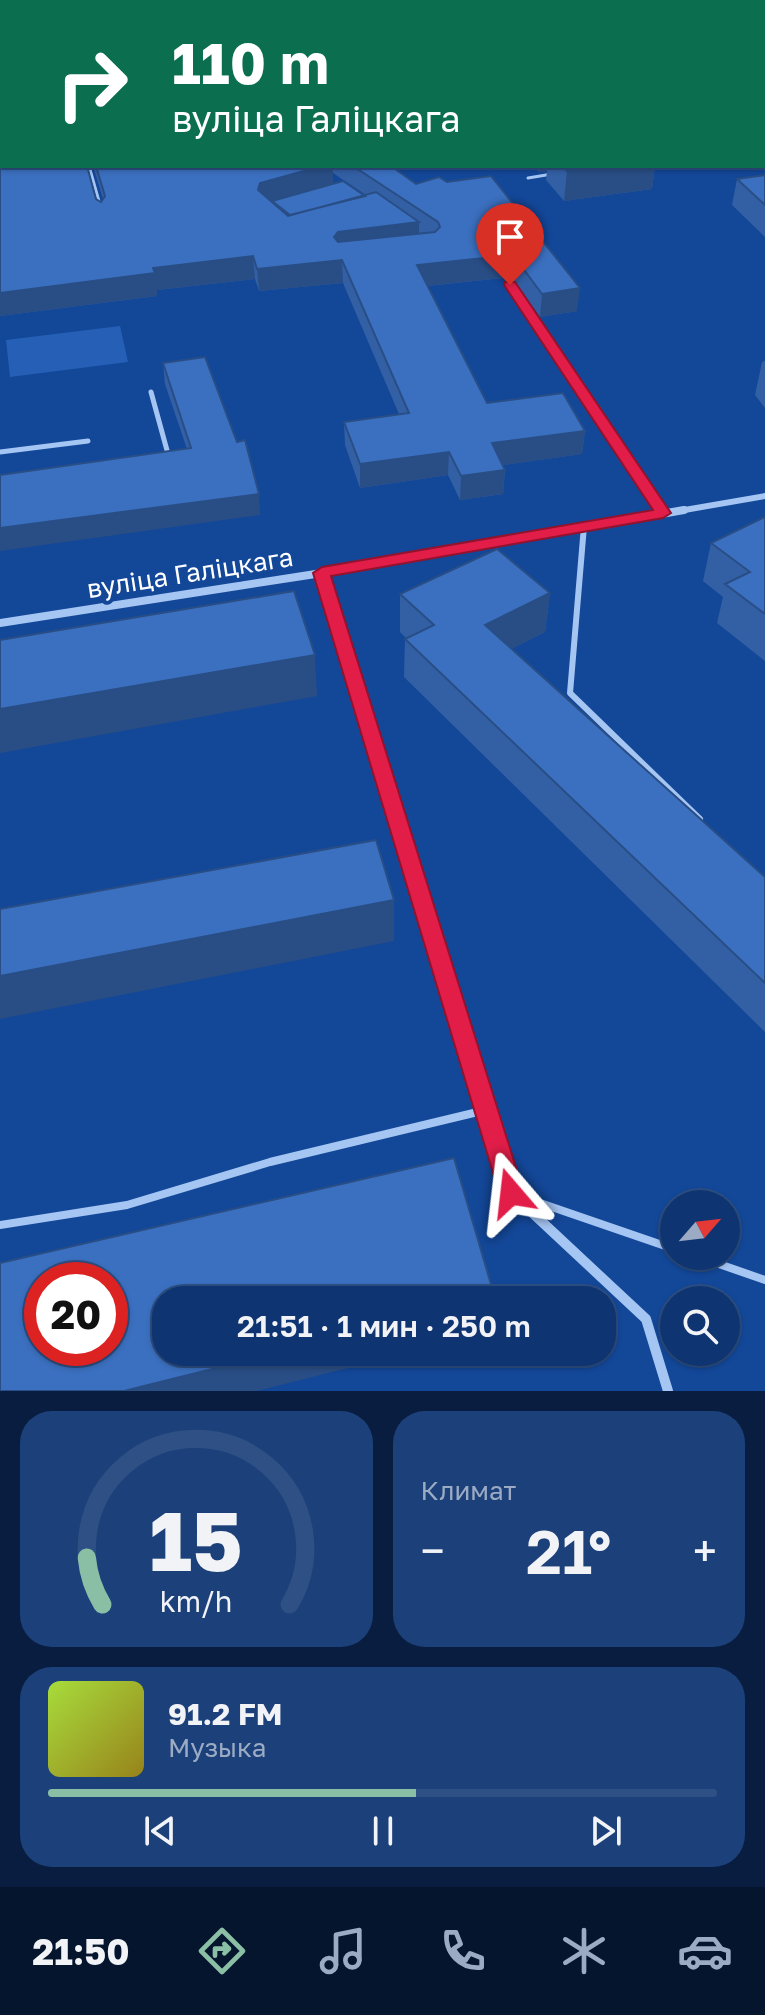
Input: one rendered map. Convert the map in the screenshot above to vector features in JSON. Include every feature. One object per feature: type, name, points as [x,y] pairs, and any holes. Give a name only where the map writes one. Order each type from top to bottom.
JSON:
[{"type":"street","name":"вуліца Галіцкага","points":[[0,623],[322,573],[765,496]]},
{"type":"street","points":[[511,1193],[646,1319],[668,1391]]},
{"type":"lane","points":[[90,168],[104,219]]},
{"type":"lane","points":[[528,178],[559,173]]},
{"type":"lane","points":[[510,285],[663,513]]},
{"type":"lane","points":[[151,392],[168,454],[153,456]]},
{"type":"lane","points":[[0,452],[88,441]]},
{"type":"lane","points":[[584,526],[570,693],[708,826]]},
{"type":"lane","points":[[322,573],[511,1193],[660,1244]]},
{"type":"lane","points":[[0,1225],[127,1205],[270,1162],[486,1110]]},
{"type":"lane","points":[[736,1270],[765,1280]]},
{"type":"shaded area","points":[[120,326],[128,362],[10,377],[6,340]]},
{"type":"building","points":[[0,168],[88,168],[96,199],[101,202],[105,196],[97,168],[315,168],[260,183],[258,190],[288,216],[376,192],[419,222],[338,232],[334,237],[338,242],[435,232],[440,227],[438,222],[356,168],[394,168],[416,184],[439,177],[447,182],[491,176],[580,288],[542,294],[513,255],[417,265],[487,403],[563,393],[585,431],[492,443],[505,470],[461,476],[449,452],[360,464],[344,422],[409,413],[342,260],[257,269],[253,256],[153,268],[155,273],[0,293]]},
{"type":"building","points":[[564,168],[592,168],[567,171]]},
{"type":"building","points":[[765,175],[765,205],[737,179]]},
{"type":"building","points":[[343,181],[365,196],[290,215],[272,201]]},
{"type":"building","points":[[205,357],[237,442],[245,440],[259,494],[0,528],[0,475],[191,448],[163,363]]},
{"type":"building","points":[[765,517],[765,614],[725,584],[750,572],[711,543]]},
{"type":"building","points":[[497,549],[550,593],[485,625],[765,877],[765,983],[405,639],[434,625],[400,594]]},
{"type":"building","points":[[294,591],[315,655],[0,709],[0,640]]},
{"type":"building","points":[[376,840],[394,900],[0,976],[0,909]]},
{"type":"building","points":[[454,1158],[491,1286],[152,1286],[152,1366],[224,1366],[124,1391],[0,1391],[0,1263]]},
{"type":"route","points":[[510,285],[663,513],[322,573],[511,1193]]}]
